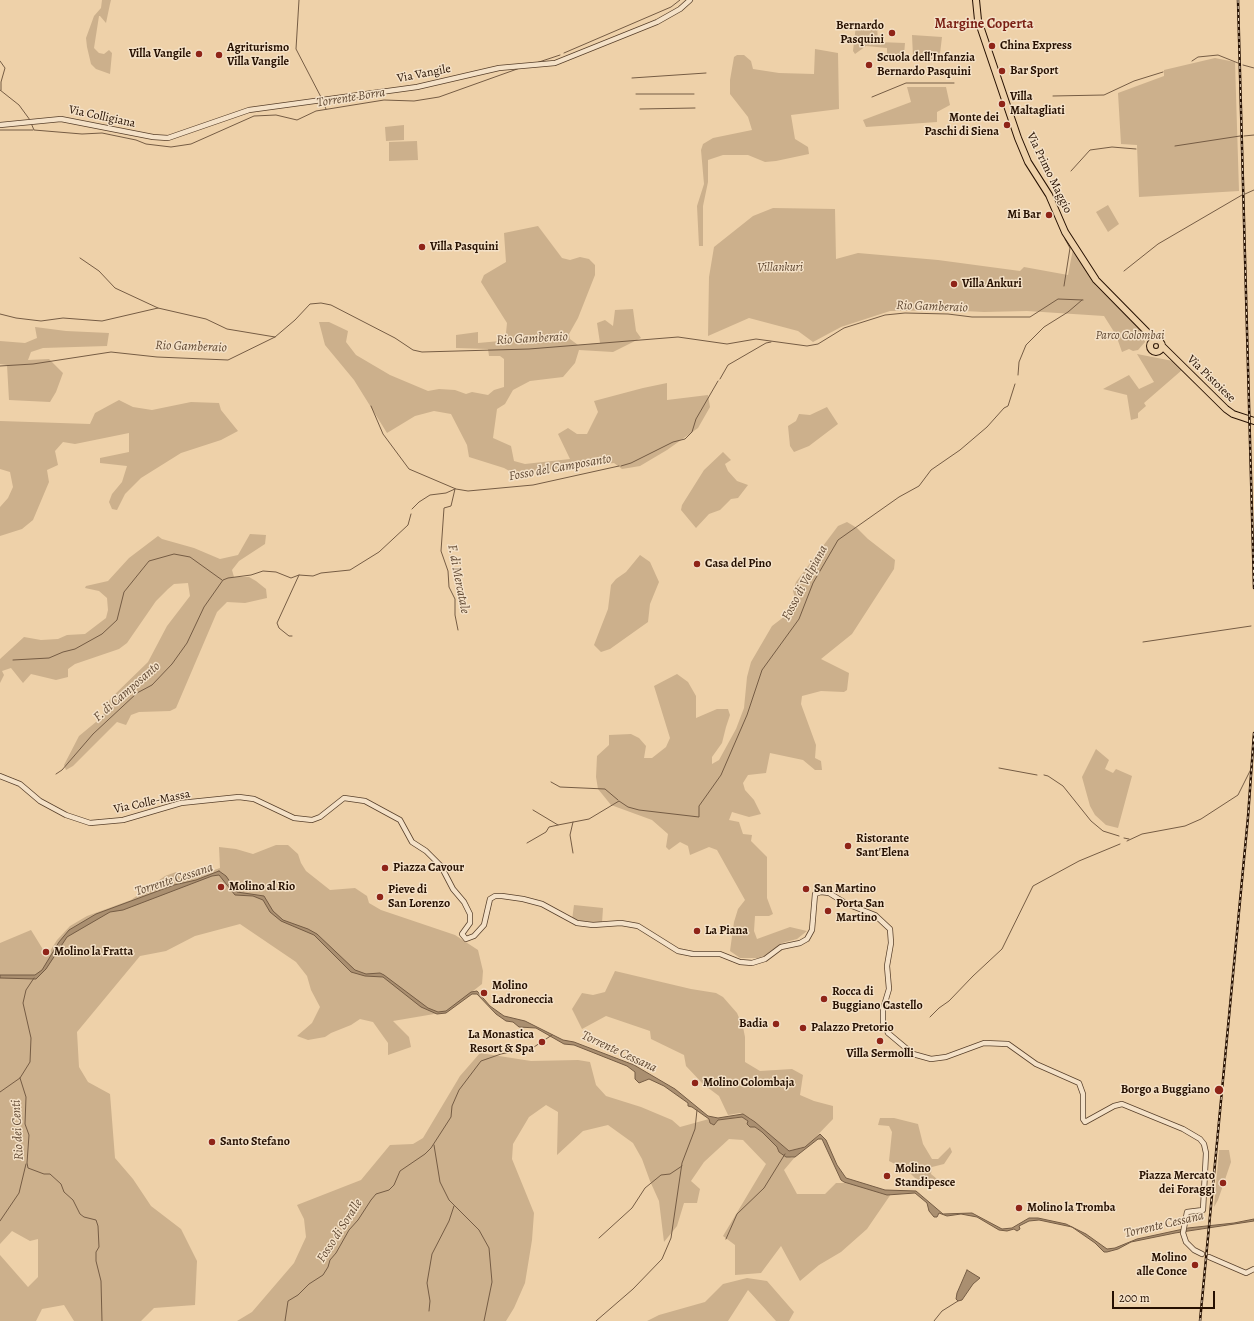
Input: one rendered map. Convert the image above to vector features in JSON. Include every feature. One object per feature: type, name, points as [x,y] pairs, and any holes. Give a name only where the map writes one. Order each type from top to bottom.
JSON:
[{"type":"main road","name":"Via Primo Maggio","points":[[978,0],[980,24],[1018,138],[1028,162],[1047,191],[1065,232],[1096,280],[1148,332],[1153,342]]},
{"type":"main road","name":"Via Pistoiese","points":[[1176,360],[1158,352],[1151,351],[1153,342],[1159,341],[1162,346],[1226,409],[1233,414],[1254,421]]},
{"type":"main road","points":[[1158,352],[1162,346]]},
{"type":"street","name":"Via Vangile","points":[[153,137],[172,136],[249,110],[417,87],[499,68],[540,65],[564,60],[650,24],[680,9],[690,0]]},
{"type":"street","name":"Via Colligiana","points":[[0,125],[66,119],[153,137]]},
{"type":"street","name":"Via Colle-Massa","points":[[0,776],[20,784],[40,801],[66,815],[90,823],[123,820],[181,804],[239,797],[254,799],[297,818],[314,820],[341,800],[356,799],[369,802],[402,822],[412,842],[423,848],[438,861],[453,889],[468,908],[470,923],[462,934],[466,939],[474,936],[481,930],[485,922],[488,901],[491,897],[498,896],[523,899],[542,904],[556,910],[574,922],[593,925],[620,924],[638,926],[678,951],[693,954],[722,955],[740,962],[752,963],[765,959],[781,947],[800,943],[806,939],[812,930],[815,894],[821,892],[829,893],[847,904],[875,915],[890,929],[892,943],[887,966],[889,989],[883,1013],[883,1022],[888,1033],[908,1051],[925,1059],[931,1060],[946,1057],[984,1043],[1008,1044],[1036,1064],[1079,1084],[1083,1094],[1082,1119],[1085,1122],[1114,1106],[1122,1104],[1193,1134],[1200,1139],[1205,1146],[1203,1210],[1187,1212],[1183,1233],[1186,1242],[1194,1250],[1202,1254]]},
{"type":"street","points":[[1209,1257],[1246,1273],[1254,1269]]},
{"type":"green space","points":[[102,0],[111,0],[106,23],[99,16],[94,48],[99,53],[104,54],[109,50],[112,53],[110,74],[96,69],[91,64],[86,38],[94,16],[101,8]]},
{"type":"green space","points":[[856,25],[877,25],[878,42],[905,43],[904,55],[887,54],[887,48],[866,46],[855,54],[853,51]]},
{"type":"green space","points":[[912,35],[942,37],[939,62],[920,61],[920,58],[913,57]]},
{"type":"green space","points":[[815,49],[838,53],[839,109],[791,115],[795,139],[808,147],[809,154],[765,162],[748,155],[723,155],[708,160],[708,182],[703,206],[703,246],[699,246],[697,206],[704,184],[701,150],[703,144],[713,138],[752,130],[748,117],[730,94],[730,80],[734,57],[737,55],[744,55],[751,61],[753,69],[779,73],[814,74]]},
{"type":"green space","points":[[1215,58],[1235,62],[1239,191],[1139,197],[1137,145],[1121,144],[1118,93],[1164,76],[1164,70]]},
{"type":"green space","points":[[907,87],[946,87],[950,105],[937,112],[937,122],[866,127],[863,120],[911,102]]},
{"type":"green space","points":[[404,125],[404,140],[386,141],[385,127]]},
{"type":"green space","points":[[417,141],[418,160],[389,161],[389,142]]},
{"type":"green space","points":[[1108,205],[1119,224],[1108,232],[1096,212]]},
{"type":"green space","points":[[773,208],[835,209],[836,259],[858,253],[938,260],[1020,271],[1024,267],[1068,275],[1073,249],[1096,286],[1144,332],[1145,342],[1138,350],[1133,351],[1129,349],[1122,352],[1116,335],[1104,316],[1027,311],[890,311],[841,327],[813,342],[798,331],[749,318],[708,336],[709,277],[714,247],[753,216]]},
{"type":"green space","points":[[538,226],[562,258],[570,260],[580,257],[589,259],[595,265],[595,275],[578,318],[569,334],[570,339],[578,345],[600,343],[597,323],[605,320],[613,326],[615,310],[633,309],[636,331],[641,338],[613,352],[579,350],[575,363],[563,377],[530,381],[513,390],[505,404],[497,409],[493,438],[511,446],[514,461],[525,464],[570,459],[558,434],[568,428],[577,434],[587,434],[598,412],[594,401],[667,383],[667,400],[708,395],[710,407],[698,428],[667,450],[640,466],[622,469],[614,463],[513,473],[504,468],[469,457],[467,445],[451,414],[434,411],[415,416],[387,433],[354,380],[325,345],[319,322],[329,322],[348,331],[346,342],[356,355],[390,375],[428,391],[439,389],[455,390],[466,394],[472,392],[488,395],[494,390],[504,387],[504,359],[500,356],[489,356],[488,349],[456,348],[456,335],[478,332],[478,343],[500,341],[506,333],[507,323],[481,282],[484,275],[506,262],[504,233]]},
{"type":"green space","points":[[35,327],[66,331],[109,333],[107,346],[43,348],[31,352],[28,360],[49,359],[63,373],[56,392],[50,402],[9,400],[7,365],[0,364],[0,341],[25,343],[37,338]]},
{"type":"green space","points":[[1137,354],[1173,361],[1182,370],[1144,403],[1146,406],[1138,413],[1138,418],[1131,420],[1127,395],[1103,389],[1129,375],[1139,389],[1154,382]]},
{"type":"green space","points":[[119,400],[133,407],[152,410],[191,402],[219,403],[221,410],[238,431],[221,440],[181,453],[141,478],[125,494],[117,510],[112,509],[109,502],[112,494],[122,482],[127,466],[100,463],[100,458],[129,452],[129,433],[75,444],[63,442],[55,451],[58,465],[47,470],[49,482],[33,520],[22,529],[0,536],[0,507],[8,498],[13,487],[10,472],[0,469],[0,421],[90,424],[95,413]]},
{"type":"green space","points":[[827,407],[838,424],[809,446],[794,452],[790,446],[788,426],[796,421],[799,414],[810,415]]},
{"type":"green space","points":[[723,452],[731,460],[725,464],[728,471],[737,481],[748,485],[738,498],[731,499],[720,510],[709,514],[696,528],[681,510],[682,505],[704,470]]},
{"type":"green space","points":[[847,522],[857,528],[868,539],[895,560],[894,569],[852,634],[821,659],[849,673],[847,690],[844,692],[821,691],[802,696],[801,704],[816,745],[815,758],[821,761],[822,770],[815,770],[803,760],[770,753],[766,773],[748,775],[743,783],[745,790],[754,800],[761,814],[749,817],[732,812],[729,820],[739,822],[743,834],[752,835],[751,841],[767,857],[767,898],[773,914],[769,916],[755,916],[754,931],[757,939],[790,927],[807,931],[797,939],[782,943],[761,958],[740,958],[730,951],[734,922],[738,909],[745,900],[717,850],[709,847],[690,855],[688,846],[680,842],[669,850],[666,847],[668,834],[652,820],[611,805],[598,789],[596,777],[597,756],[609,745],[609,735],[631,734],[639,738],[646,746],[644,758],[652,758],[666,747],[670,738],[654,686],[677,674],[688,682],[696,696],[696,718],[717,709],[728,709],[730,715],[722,743],[712,757],[712,764],[719,760],[736,729],[744,708],[747,677],[751,662],[772,626],[785,616],[796,602],[793,591],[796,582],[838,526]]},
{"type":"green space","points":[[250,534],[266,535],[265,544],[239,561],[232,570],[234,577],[249,577],[266,589],[267,598],[245,603],[227,602],[217,612],[176,708],[170,711],[139,712],[131,715],[126,725],[117,722],[73,766],[66,770],[64,765],[79,736],[102,717],[110,699],[148,662],[167,626],[190,596],[188,583],[174,584],[168,589],[156,601],[127,643],[119,649],[75,664],[68,669],[68,677],[56,680],[31,674],[23,683],[11,668],[2,671],[4,675],[0,683],[0,659],[24,637],[41,640],[58,639],[67,635],[85,634],[106,618],[108,610],[107,598],[99,591],[85,588],[86,586],[108,581],[129,558],[158,536],[162,539],[194,548],[220,559],[238,555]]},
{"type":"green space","points":[[640,555],[650,562],[659,582],[650,604],[648,622],[610,649],[601,652],[594,645],[608,609],[611,585],[616,579],[626,572]]},
{"type":"green space","points":[[1096,749],[1109,760],[1105,769],[1113,773],[1116,769],[1132,776],[1118,828],[1106,825],[1095,815],[1090,806],[1082,777]]},
{"type":"green space","points":[[276,845],[288,845],[298,854],[306,871],[330,890],[355,888],[367,896],[369,903],[381,910],[455,935],[478,950],[483,971],[482,984],[446,1012],[393,1021],[409,1037],[411,1047],[388,1055],[388,1043],[373,1022],[360,1019],[351,1025],[325,1037],[308,1040],[297,1036],[312,1023],[320,1007],[311,990],[307,976],[296,962],[240,924],[195,936],[166,951],[140,956],[77,1032],[79,1067],[88,1082],[110,1094],[115,1158],[133,1179],[151,1206],[181,1229],[197,1261],[195,1305],[154,1308],[141,1321],[74,1321],[64,1305],[42,1309],[36,1321],[0,1321],[0,1255],[28,1287],[38,1277],[38,1239],[30,1241],[12,1231],[0,1244],[0,943],[31,930],[47,956],[57,940],[70,926],[87,916],[131,900],[165,876],[176,872],[187,879],[220,868],[219,847],[236,849],[253,854]]},
{"type":"green space","points":[[574,905],[603,908],[602,923],[572,920]]},
{"type":"green space","points":[[615,971],[691,989],[716,993],[723,997],[737,1013],[743,1027],[745,1037],[745,1062],[760,1071],[792,1069],[803,1075],[800,1095],[814,1101],[833,1106],[833,1119],[807,1146],[789,1151],[750,1118],[740,1113],[728,1115],[719,1096],[703,1084],[686,1066],[684,1055],[651,1039],[650,1031],[606,1016],[582,1029],[572,1009],[582,993],[593,995],[605,992]]},
{"type":"green space","points":[[480,1053],[531,1061],[578,1060],[590,1062],[596,1085],[606,1096],[641,1107],[672,1120],[680,1127],[709,1119],[710,1123],[714,1125],[718,1120],[742,1117],[748,1121],[750,1127],[755,1127],[762,1132],[777,1147],[779,1152],[792,1158],[795,1157],[784,1170],[797,1194],[825,1194],[836,1183],[852,1183],[891,1194],[867,1229],[841,1252],[819,1265],[800,1281],[781,1246],[761,1273],[735,1275],[735,1245],[723,1236],[766,1164],[743,1140],[729,1139],[704,1162],[691,1181],[700,1189],[697,1203],[684,1203],[677,1226],[664,1242],[659,1201],[642,1159],[633,1143],[608,1125],[583,1131],[557,1155],[558,1112],[546,1105],[529,1117],[513,1144],[512,1159],[534,1213],[532,1240],[525,1283],[514,1308],[506,1321],[237,1321],[252,1312],[294,1263],[306,1237],[304,1219],[297,1205],[361,1180],[390,1145],[413,1144],[423,1138],[460,1076]]},
{"type":"green space","points":[[880,1118],[894,1118],[918,1124],[923,1144],[932,1159],[938,1159],[950,1147],[952,1152],[944,1164],[932,1167],[931,1174],[937,1179],[930,1183],[919,1182],[907,1170],[889,1161],[892,1132],[889,1126],[878,1125]]},
{"type":"green space","points":[[1219,1150],[1229,1150],[1231,1162],[1218,1200],[1214,1207]]},
{"type":"green space","points":[[747,1278],[767,1281],[794,1312],[789,1321],[776,1321],[748,1290],[728,1321],[647,1321],[659,1315],[705,1302],[723,1284]]},
{"type":"shaded area","points":[[219,871],[226,876],[237,892],[264,896],[273,911],[283,920],[317,934],[355,970],[366,974],[380,973],[384,975],[428,1008],[438,1012],[446,1011],[471,992],[477,991],[490,1006],[504,1016],[525,1021],[563,1040],[574,1042],[634,1065],[675,1089],[708,1116],[718,1118],[743,1114],[755,1122],[789,1151],[805,1147],[820,1134],[826,1140],[837,1165],[846,1178],[885,1190],[916,1191],[943,1214],[972,1213],[1002,1229],[1012,1228],[1029,1218],[1038,1218],[1066,1224],[1072,1227],[1039,1220],[1029,1221],[1019,1226],[1020,1229],[1017,1231],[1014,1229],[1007,1231],[999,1230],[977,1217],[961,1214],[947,1216],[939,1213],[937,1217],[934,1217],[929,1211],[927,1203],[915,1193],[887,1195],[844,1182],[841,1180],[822,1139],[818,1139],[795,1157],[786,1157],[779,1152],[777,1147],[762,1132],[755,1127],[750,1127],[747,1124],[748,1121],[742,1117],[718,1120],[714,1125],[710,1123],[709,1119],[692,1107],[688,1106],[688,1103],[664,1086],[649,1079],[639,1083],[635,1079],[635,1072],[627,1066],[574,1045],[564,1044],[536,1028],[519,1027],[513,1022],[506,1021],[496,1014],[477,994],[472,994],[446,1013],[437,1014],[421,1007],[383,977],[365,976],[351,972],[314,935],[281,921],[270,912],[263,900],[253,896],[235,895],[219,875],[212,876],[123,910],[110,912],[67,937],[46,969],[36,979],[0,978],[0,975],[35,975],[42,970],[59,942],[69,930],[96,914],[174,885],[196,880]]},
{"type":"shaded area","points":[[1254,1219],[1254,1221],[1175,1233],[1131,1242],[1118,1249],[1107,1252],[1104,1252],[1095,1243],[1072,1227],[1086,1234],[1107,1249],[1115,1248],[1137,1239],[1188,1228],[1234,1223]]},
{"type":"shaded area","points":[[967,1270],[980,1278],[973,1284],[962,1300],[958,1301],[956,1299],[957,1293]]},
{"type":"waterway","points":[[299,0],[296,49],[322,99]]},
{"type":"waterway","name":"Torrente Borra","points":[[564,53],[671,7],[680,0]]},
{"type":"waterway","name":"Torrente Borra","points":[[536,63],[560,55]]},
{"type":"waterway","points":[[1192,61],[1198,57],[1218,55],[1238,63]]},
{"type":"waterway","points":[[0,61],[5,68],[1,82],[1,90]]},
{"type":"waterway","points":[[1243,65],[1254,68]]},
{"type":"waterway","name":"Torrente Borra","points":[[31,123],[34,130],[82,134],[102,133],[136,140],[146,144],[171,147],[191,144],[254,116],[276,115],[297,120],[316,111],[384,100],[414,101],[439,97],[520,68]]},
{"type":"waterway","points":[[1053,96],[1104,95],[1134,81],[1163,72]]},
{"type":"waterway","points":[[632,78],[706,73]]},
{"type":"waterway","points":[[872,97],[906,83],[954,83]]},
{"type":"waterway","name":"Torrente Borra","points":[[0,90],[19,105],[30,120]]},
{"type":"waterway","points":[[636,94],[694,94]]},
{"type":"waterway","points":[[323,102],[326,109]]},
{"type":"waterway","points":[[640,109],[695,108]]},
{"type":"waterway","points":[[0,130],[33,130]]},
{"type":"waterway","points":[[1244,136],[1254,135]]},
{"type":"waterway","points":[[1175,146],[1240,136]]},
{"type":"waterway","points":[[1071,171],[1090,150],[1112,147],[1136,149]]},
{"type":"waterway","points":[[1245,194],[1254,190]]},
{"type":"waterway","points":[[1124,271],[1158,244],[1242,195]]},
{"type":"waterway","points":[[1064,286],[1070,248],[1065,239]]},
{"type":"waterway","points":[[80,258],[99,271],[115,288],[158,308]]},
{"type":"waterway","name":"Rio Gamberaio","points":[[0,366],[33,364],[111,352],[157,357],[228,360],[275,337],[295,320],[310,304],[321,303],[331,305],[395,338],[413,350],[422,352],[529,349],[678,337],[727,344],[756,339],[807,346],[818,344],[844,328],[885,315],[905,313],[948,314],[972,317],[1030,317],[1058,299],[1083,300]]},
{"type":"waterway","points":[[1018,375],[1019,362],[1026,345],[1044,327],[1068,312],[1082,300]]},
{"type":"waterway","points":[[0,314],[16,318],[41,321],[63,318],[102,321],[158,308],[206,319],[227,329],[275,337]]},
{"type":"waterway","points":[[720,379],[728,365],[766,343],[771,342]]},
{"type":"waterway","points":[[621,466],[631,463],[673,442],[685,439],[692,432],[696,419],[718,381]]},
{"type":"waterway","name":"Fosso di Valpiana","points":[[533,810],[558,825],[589,819],[619,801],[628,807],[639,810],[699,817],[699,806],[721,775],[747,715],[762,670],[799,619],[813,583],[838,540],[899,497],[919,486],[931,470],[960,450],[987,427],[1004,408],[1008,406],[1015,384]]},
{"type":"waterway","name":"Fosso del Camposanto","points":[[371,406],[383,434],[409,469],[456,489],[468,491],[533,485],[619,466]]},
{"type":"waterway","name":"F. di Mercatale","points":[[455,489],[451,506],[444,508],[441,551],[448,571],[449,587],[455,599],[455,615],[458,630]]},
{"type":"waterway","points":[[412,509],[419,502],[430,495],[446,493],[455,489]]},
{"type":"waterway","name":"F. di Camposanto","points":[[56,774],[62,770],[93,734],[137,693],[152,685],[172,664],[187,643],[204,607],[223,580],[251,575],[263,571],[276,572],[291,578],[299,575],[313,576],[321,573],[350,570],[379,552],[408,525],[411,514]]},
{"type":"waterway","points":[[13,660],[49,658],[75,649],[102,634],[117,620],[124,592],[149,561],[174,554],[190,557],[222,580]]},
{"type":"waterway","points":[[292,636],[289,636],[279,628],[277,623],[299,575]]},
{"type":"waterway","points":[[1143,642],[1251,626]]},
{"type":"waterway","points":[[999,768],[1037,775]]},
{"type":"waterway","points":[[1127,841],[1142,834],[1185,826],[1201,819],[1238,795],[1251,769]]},
{"type":"waterway","points":[[1044,775],[1063,786],[1091,821],[1103,831],[1119,836]]},
{"type":"waterway","points":[[551,782],[560,787],[605,789],[618,800]]},
{"type":"waterway","points":[[573,822],[570,835],[573,853]]},
{"type":"waterway","points":[[527,843],[546,832],[549,827],[558,825]]},
{"type":"waterway","points":[[1124,838],[1129,839]]},
{"type":"waterway","points":[[930,1017],[949,1001],[1002,949],[1033,886],[1079,861],[1120,844]]},
{"type":"waterway","name":"Rio dei Centi","points":[[0,1092],[20,1078],[30,1062],[31,1038],[23,1003],[26,990],[34,978]]},
{"type":"waterway","name":"Fosso di Soralle","points":[[285,1321],[288,1301],[323,1275],[330,1260],[336,1253],[349,1230],[358,1220],[376,1194],[389,1190],[394,1185],[400,1171],[425,1154],[431,1148],[451,1117],[452,1106],[459,1090],[481,1061],[501,1054],[534,1047],[552,1035]]},
{"type":"waterway","name":"Rio dei Centi","points":[[20,1078],[26,1097],[25,1124],[29,1135],[28,1168],[44,1174],[50,1174],[61,1184],[64,1192],[73,1200],[80,1214],[84,1217],[96,1220],[98,1226],[99,1247],[96,1252],[96,1261],[101,1281],[102,1321]]},
{"type":"waterway","points":[[596,1321],[633,1289],[662,1259],[671,1238],[682,1163],[695,1129],[697,1110]]},
{"type":"waterway","points":[[434,1145],[440,1182],[449,1200],[479,1230],[489,1248],[492,1282],[484,1321]]},
{"type":"waterway","points":[[726,1239],[737,1214],[764,1188],[785,1154]]},
{"type":"waterway","points":[[0,1221],[19,1193],[26,1164]]},
{"type":"waterway","points":[[599,1238],[632,1208],[645,1188],[661,1175],[670,1174],[682,1166]]},
{"type":"waterway","points":[[429,1311],[430,1301],[427,1283],[432,1254],[449,1221],[454,1206]]},
{"type":"waterway","points":[[934,1321],[942,1311],[958,1301]]},
{"type":"railway","points":[[1238,0],[1254,588]]},
{"type":"railway","points":[[1200,1321],[1248,817],[1254,733]]},
{"type":"place","name":"Bernardo Pasquini","points":[[892,33]]},
{"type":"place","name":"China Express","points":[[992,46]]},
{"type":"place","name":"Villa Vangile","points":[[199,54]]},
{"type":"place","name":"Agriturismo Villa Vangile","points":[[219,55]]},
{"type":"place","name":"Scuola dell'Infanzia Bernardo Pasquini","points":[[869,65]]},
{"type":"place","name":"Bar Sport","points":[[1002,71]]},
{"type":"place","name":"Villa Maltagliati","points":[[1002,104]]},
{"type":"place","name":"Monte dei Paschi di Siena","points":[[1007,125]]},
{"type":"place","name":"Mi Bar","points":[[1049,215]]},
{"type":"place","name":"Villa Pasquini","points":[[422,247]]},
{"type":"place","name":"Villa Ankuri","points":[[954,284]]},
{"type":"place","name":"Casa del Pino","points":[[697,564]]},
{"type":"place","name":"Ristorante Sant'Elena","points":[[848,846]]},
{"type":"place","name":"Piazza Cavour","points":[[385,868]]},
{"type":"place","name":"Molino al Rio","points":[[221,887]]},
{"type":"place","name":"San Martino","points":[[806,889]]},
{"type":"place","name":"Pieve di San Lorenzo","points":[[380,897]]},
{"type":"place","name":"Porta San Martino","points":[[828,911]]},
{"type":"place","name":"La Piana","points":[[697,931]]},
{"type":"place","name":"Molino la Fratta","points":[[46,952]]},
{"type":"place","name":"Molino Ladroneccia","points":[[484,993]]},
{"type":"place","name":"Rocca di Buggiano Castello","points":[[824,999]]},
{"type":"place","name":"Badia","points":[[776,1024]]},
{"type":"place","name":"Palazzo Pretorio","points":[[803,1028]]},
{"type":"place","name":"Villa Sermolli","points":[[880,1041]]},
{"type":"place","name":"La Monastica Resort & Spa","points":[[542,1042]]},
{"type":"place","name":"Molino Colombaja","points":[[695,1083]]},
{"type":"place","name":"Borgo a Buggiano","points":[[1219,1090]]},
{"type":"place","name":"Santo Stefano","points":[[212,1142]]},
{"type":"place","name":"Molino Standipesce","points":[[887,1176]]},
{"type":"place","name":"Piazza Mercato dei Foraggi","points":[[1223,1183]]},
{"type":"place","name":"Molino la Tromba","points":[[1019,1208]]},
{"type":"place","name":"Molino alle Conce","points":[[1195,1265]]},
{"type":"district","name":"Margine Coperta","points":[[984,25]]},
{"type":"park label","name":"Villankuri","points":[[780,268]]},
{"type":"park label","name":"Parco Colombai","points":[[1130,336]]},
{"type":"water label","name":"Torrente Cessana","points":[[174,880]]},
{"type":"water label","name":"Torrente Cessana","points":[[619,1052]]},
{"type":"water label","name":"Torrente Cessana","points":[[1164,1225]]}]
